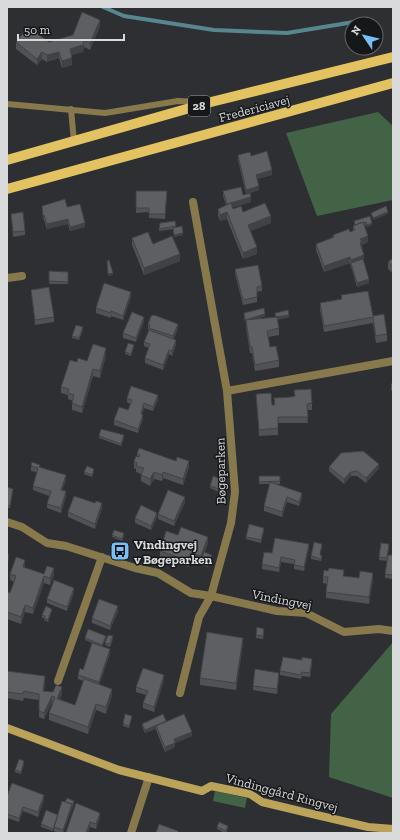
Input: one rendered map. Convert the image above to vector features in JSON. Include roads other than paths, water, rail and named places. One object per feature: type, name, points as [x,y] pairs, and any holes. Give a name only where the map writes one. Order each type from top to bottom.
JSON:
[{"type":"main road","name":"Fredericiavej","points":[[7,160],[212,102],[393,57]]},
{"type":"main road","name":"Fredericiavej","points":[[7,189],[393,83]]},
{"type":"street","name":"Bøgeparken","points":[[193,202],[227,391],[235,492],[231,523],[211,596]]},
{"type":"street","points":[[7,278],[22,276]]},
{"type":"street","points":[[227,391],[393,361]]},
{"type":"street","name":"Vindingvej","points":[[7,522],[22,527],[47,543],[66,546],[135,568],[158,573],[191,593],[277,611],[306,613],[344,632],[379,628],[393,631]]},
{"type":"street","points":[[58,681],[102,557]]},
{"type":"street","points":[[180,693],[199,617],[211,596]]},
{"type":"street","name":"Vindinggård Ringvej","points":[[7,728],[119,770],[202,791],[211,786],[250,794],[262,802],[368,827],[393,829]]},
{"type":"street","points":[[131,833],[149,777]]},
{"type":"lane","points":[[7,104],[105,112],[178,101],[212,102]]},
{"type":"lane","points":[[71,109],[74,142]]},
{"type":"waterway","points":[[103,7],[124,16],[214,30],[287,33],[344,24]]},
{"type":"place","name":"Vindingvej v Bøgeparken","points":[[120,551]]}]
